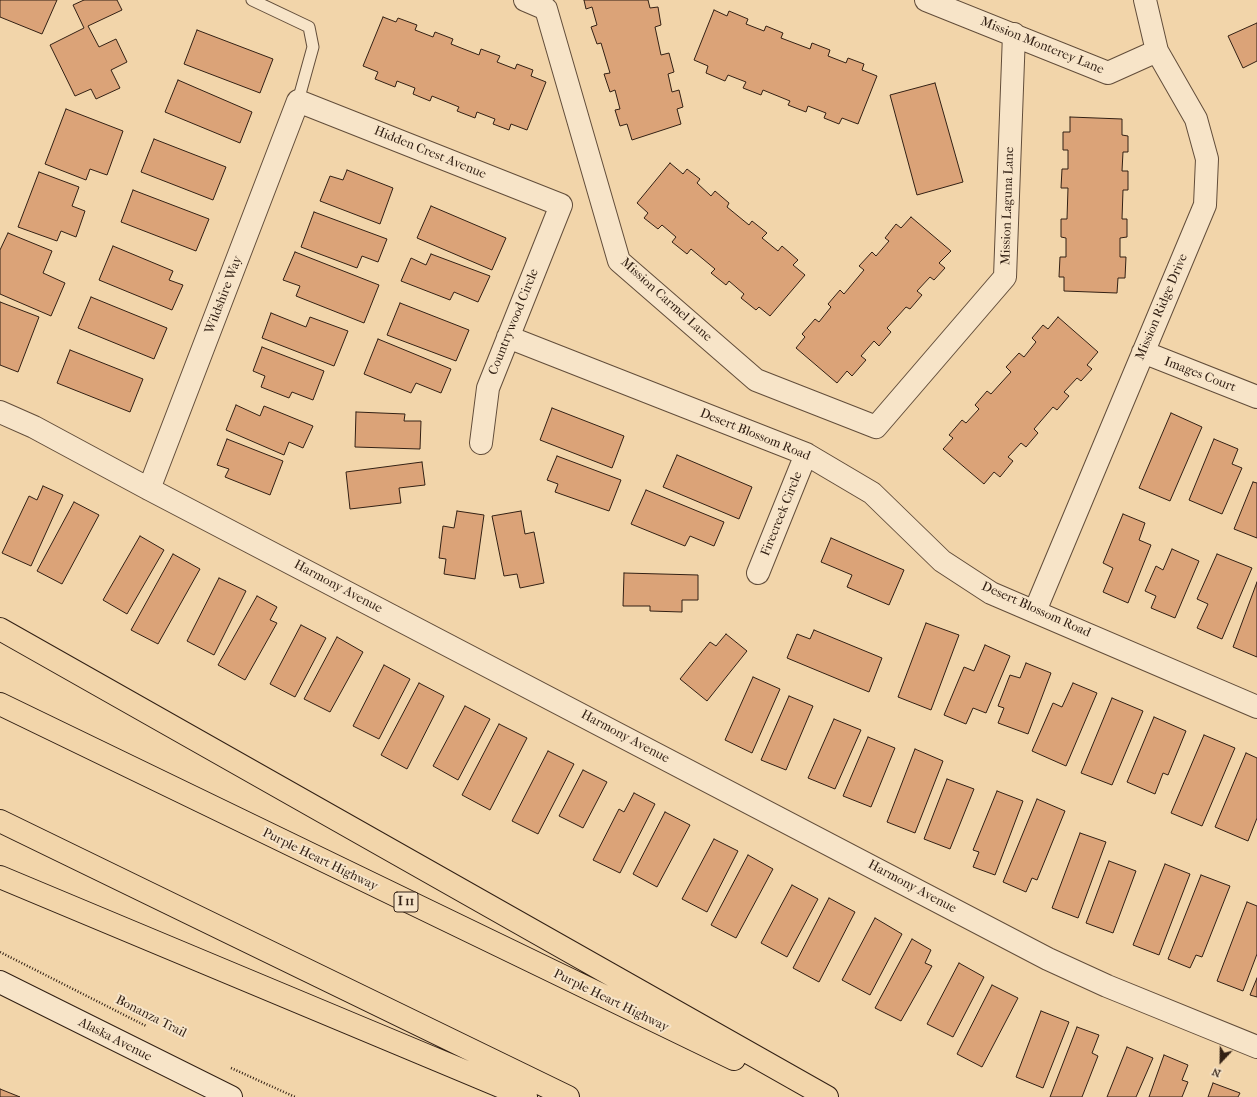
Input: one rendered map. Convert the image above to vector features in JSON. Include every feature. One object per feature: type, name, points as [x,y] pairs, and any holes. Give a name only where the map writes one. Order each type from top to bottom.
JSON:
[{"type":"highway","points":[[0,629],[827,1097]]},
{"type":"highway","name":"Purple Heart Highway","points":[[0,704],[580,986],[813,1097]]},
{"type":"highway","points":[[0,821],[568,1097]]},
{"type":"highway","points":[[0,877],[526,1097]]},
{"type":"street","name":"Mission Carmel Lane","points":[[526,0],[546,9],[619,261],[756,380],[876,427]]},
{"type":"street","name":"Mission Monterey Lane","points":[[926,0],[1014,34],[1108,73],[1157,51]]},
{"type":"street","name":"Mission Ridge Drive","points":[[1035,611],[1205,205],[1207,159],[1196,119],[1157,51],[1145,0]]},
{"type":"street","name":"Mission Laguna Lane","points":[[876,427],[1005,277],[1014,34]]},
{"type":"street","name":"Hidden Crest Avenue","points":[[298,100],[561,205]]},
{"type":"street","name":"Wildshire Way","points":[[149,489],[298,100]]},
{"type":"street","name":"Countrywood Circle","points":[[482,444],[488,388],[561,205]]},
{"type":"street","name":"Desert Blossom Road","points":[[508,337],[806,454],[872,493],[942,561],[991,593],[1257,707]]},
{"type":"street","name":"Images Court","points":[[1144,352],[1257,397]]},
{"type":"street","name":"Harmony Avenue","points":[[0,412],[34,427],[149,489],[1048,958],[1107,986],[1257,1047]]},
{"type":"street","name":"Firecreek Circle","points":[[758,573],[806,454]]},
{"type":"street","name":"Alaska Avenue","points":[[0,982],[231,1097]]},
{"type":"lane","points":[[252,0],[309,27],[313,47],[298,100]]},
{"type":"path","name":"Bonanza Trail","points":[[0,952],[150,1028]]},
{"type":"path","points":[[226,1066],[295,1097]]},
{"type":"building","points":[[0,0],[57,0],[42,34],[0,17]]},
{"type":"building","points":[[84,0],[117,0],[122,10],[88,26],[99,47],[116,39],[127,62],[111,70],[120,88],[96,99],[91,89],[75,96],[50,45],[84,28],[73,5]]},
{"type":"building","points":[[584,0],[648,0],[650,8],[658,7],[661,25],[655,27],[661,55],[669,53],[674,72],[668,74],[672,92],[679,90],[683,107],[677,109],[681,124],[632,140],[627,124],[620,126],[615,110],[620,109],[615,90],[610,92],[604,74],[610,73],[601,43],[597,44],[591,27],[597,25],[592,7],[586,9]]},
{"type":"building","points":[[714,10],[727,16],[729,11],[748,19],[746,24],[764,31],[766,26],[783,33],[781,38],[810,49],[812,43],[830,50],[828,56],[846,63],[848,58],[864,64],[862,70],[877,76],[858,124],[842,118],[839,124],[824,118],[826,113],[808,106],[806,112],[788,105],[790,101],[763,90],[761,95],[743,88],[746,82],[728,75],[725,81],[706,73],[708,66],[694,60]]},
{"type":"building","points":[[383,17],[396,22],[398,18],[417,25],[415,30],[433,37],[435,32],[453,39],[451,44],[479,55],[481,49],[500,56],[497,62],[515,69],[517,64],[533,70],[531,76],[546,82],[527,130],[511,124],[509,130],[493,124],[495,119],[477,112],[475,118],[457,111],[459,107],[432,96],[430,101],[413,94],[415,88],[397,81],[395,87],[375,79],[378,72],[363,66]]},
{"type":"building","points":[[1257,23],[1257,61],[1243,68],[1228,36]]},
{"type":"building","points":[[197,30],[273,59],[260,93],[184,64]]},
{"type":"building","points":[[178,80],[252,112],[240,143],[165,112]]},
{"type":"building","points":[[935,83],[963,182],[917,195],[890,95]]},
{"type":"building","points":[[66,109],[123,131],[107,175],[90,169],[86,180],[45,164]]},
{"type":"building","points":[[1070,117],[1122,119],[1122,135],[1128,136],[1128,152],[1123,152],[1122,171],[1128,171],[1128,190],[1123,190],[1122,219],[1127,219],[1127,237],[1120,238],[1120,257],[1126,257],[1125,278],[1118,278],[1117,293],[1064,291],[1064,277],[1059,277],[1060,257],[1066,257],[1066,238],[1061,237],[1061,219],[1067,219],[1068,188],[1061,188],[1062,169],[1068,169],[1068,150],[1063,150],[1063,132],[1070,132]]},
{"type":"building","points":[[154,139],[226,167],[213,200],[141,172]]},
{"type":"building","points":[[670,163],[683,174],[687,169],[700,179],[697,183],[711,196],[715,191],[729,203],[727,207],[749,225],[752,221],[767,233],[762,238],[778,251],[782,246],[798,260],[793,265],[805,275],[770,316],[759,307],[756,310],[741,298],[744,294],[729,281],[726,285],[711,273],[715,269],[691,249],[687,254],[672,242],[676,237],[662,225],[658,229],[644,218],[648,213],[637,203]]},
{"type":"building","points":[[347,170],[393,188],[380,224],[320,201],[330,176],[343,180]]},
{"type":"building","points":[[39,172],[79,187],[72,206],[85,211],[76,237],[61,231],[57,241],[18,227]]},
{"type":"building","points":[[133,190],[209,219],[196,251],[121,222]]},
{"type":"building","points":[[431,206],[506,238],[492,270],[417,238]]},
{"type":"building","points":[[314,212],[387,239],[378,262],[362,256],[357,268],[301,247]]},
{"type":"building","points":[[911,217],[951,251],[939,263],[945,268],[934,280],[930,277],[917,291],[922,295],[910,309],[906,307],[887,328],[891,332],[879,346],[874,341],[861,356],[866,360],[852,376],[847,371],[837,383],[796,348],[805,337],[802,334],[815,319],[819,322],[831,307],[828,304],[840,290],[844,294],[864,270],[859,266],[872,252],[876,256],[889,241],[885,238],[896,224],[901,228]]},
{"type":"building","points":[[8,233],[52,251],[43,273],[65,283],[51,316],[0,294],[0,250]]},
{"type":"building","points":[[113,246],[173,271],[169,280],[183,285],[172,310],[99,280]]},
{"type":"building","points":[[295,252],[379,285],[364,323],[296,296],[300,286],[283,280]]},
{"type":"building","points":[[431,254],[490,276],[478,302],[454,292],[450,300],[401,281],[411,258],[426,265]]},
{"type":"building","points":[[91,297],[167,328],[154,359],[78,328]]},
{"type":"building","points":[[0,302],[39,317],[18,372],[0,365]]},
{"type":"building","points":[[400,303],[469,330],[456,361],[387,335]]},
{"type":"building","points":[[271,313],[306,327],[310,317],[348,331],[334,366],[262,338]]},
{"type":"building","points":[[1058,317],[1098,352],[1087,365],[1092,369],[1081,381],[1077,378],[1064,392],[1069,396],[1057,410],[1053,407],[1034,429],[1038,433],[1026,447],[1021,443],[1008,457],[1013,461],[1000,477],[994,472],[984,484],[943,449],[953,438],[949,435],[962,420],[966,423],[979,409],[975,405],[987,391],[991,394],[1011,372],[1006,367],[1019,353],[1024,357],[1036,342],[1032,338],[1043,325],[1048,329]]},
{"type":"building","points":[[378,339],[451,369],[441,393],[416,383],[411,393],[364,374]]},
{"type":"building","points":[[262,347],[324,371],[313,400],[292,392],[289,398],[261,387],[265,376],[253,371]]},
{"type":"building","points":[[70,350],[143,379],[130,412],[57,383]]},
{"type":"building","points":[[236,405],[260,416],[264,406],[313,426],[303,448],[289,442],[284,455],[226,430]]},
{"type":"building","points":[[552,408],[624,436],[612,468],[540,440]]},
{"type":"building","points":[[356,412],[405,414],[404,421],[421,421],[420,449],[355,447]]},
{"type":"building","points":[[1171,413],[1202,427],[1170,501],[1139,488]]},
{"type":"building","points":[[227,439],[283,461],[270,495],[225,477],[229,469],[217,465]]},
{"type":"building","points":[[1214,439],[1238,449],[1232,464],[1242,468],[1222,514],[1189,500]]},
{"type":"building","points":[[677,455],[752,487],[739,519],[663,487]]},
{"type":"building","points":[[557,456],[621,480],[609,511],[555,492],[558,484],[547,480]]},
{"type":"building","points":[[422,462],[425,485],[399,488],[401,503],[350,509],[346,472]]},
{"type":"building","points":[[1253,482],[1257,483],[1257,538],[1234,529]]},
{"type":"building","points":[[43,486],[63,495],[31,566],[2,553],[29,496],[37,500]]},
{"type":"building","points":[[646,490],[724,522],[714,546],[690,536],[685,546],[631,524]]},
{"type":"building","points":[[74,502],[99,515],[62,584],[37,571]]},
{"type":"building","points":[[457,511],[484,515],[475,579],[444,574],[446,559],[439,558],[443,526],[454,528]]},
{"type":"building","points":[[521,511],[525,534],[534,532],[544,583],[520,588],[517,574],[504,576],[492,516]]},
{"type":"building","points":[[1123,514],[1145,523],[1139,540],[1151,545],[1128,603],[1103,592],[1113,568],[1103,563]]},
{"type":"building","points":[[140,536],[164,550],[127,614],[103,600]]},
{"type":"building","points":[[831,538],[904,570],[889,605],[847,587],[852,575],[821,562]]},
{"type":"building","points":[[1172,549],[1199,561],[1175,618],[1151,608],[1156,596],[1145,591],[1156,566],[1163,570]]},
{"type":"building","points":[[173,554],[200,569],[158,644],[131,630]]},
{"type":"building","points":[[1217,554],[1252,568],[1222,639],[1197,628],[1208,604],[1197,599]]},
{"type":"building","points":[[624,573],[698,575],[698,600],[682,600],[682,612],[650,611],[650,606],[623,606]]},
{"type":"building","points":[[219,578],[246,591],[214,655],[187,641]]},
{"type":"building","points":[[1257,582],[1257,657],[1233,647]]},
{"type":"building","points":[[257,596],[277,607],[270,620],[277,623],[245,680],[218,665]]},
{"type":"building","points":[[926,623],[959,635],[931,710],[898,697]]},
{"type":"building","points":[[301,625],[326,638],[295,697],[270,684]]},
{"type":"building","points":[[814,630],[882,658],[869,692],[787,658],[797,634],[810,639]]},
{"type":"building","points":[[726,634],[747,651],[707,701],[680,679],[710,642],[716,646]]},
{"type":"building","points":[[337,637],[363,652],[330,712],[304,699]]},
{"type":"building","points":[[985,645],[1010,656],[986,713],[973,708],[966,724],[944,715],[964,667],[974,671]]},
{"type":"building","points":[[1026,663],[1051,673],[1028,734],[998,723],[1004,708],[998,706],[1010,675],[1020,678]]},
{"type":"building","points":[[384,665],[410,679],[379,739],[353,726]]},
{"type":"building","points":[[753,677],[780,689],[752,753],[725,740]]},
{"type":"building","points":[[419,683],[444,696],[407,769],[381,755]]},
{"type":"building","points":[[1073,683],[1097,693],[1066,766],[1032,751],[1053,703],[1062,707]]},
{"type":"building","points":[[789,696],[813,706],[786,770],[761,760]]},
{"type":"building","points":[[1112,698],[1143,711],[1112,785],[1081,773]]},
{"type":"building","points":[[465,706],[490,719],[458,780],[433,766]]},
{"type":"building","points":[[1154,717],[1186,731],[1168,775],[1163,773],[1155,794],[1127,782]]},
{"type":"building","points":[[834,719],[861,730],[835,789],[808,778]]},
{"type":"building","points":[[499,724],[527,738],[490,810],[462,795]]},
{"type":"building","points":[[1204,735],[1235,748],[1202,826],[1171,813]]},
{"type":"building","points":[[868,737],[895,748],[871,807],[843,796]]},
{"type":"building","points":[[915,749],[943,761],[915,833],[887,822]]},
{"type":"building","points":[[548,751],[574,764],[538,834],[512,821]]},
{"type":"building","points":[[1246,753],[1257,758],[1257,818],[1248,841],[1215,827]]},
{"type":"building","points":[[583,770],[607,782],[583,828],[559,816]]},
{"type":"building","points":[[947,779],[974,789],[950,849],[924,839]]},
{"type":"building","points":[[997,791],[1023,801],[995,875],[973,867],[979,852],[973,850]]},
{"type":"building","points":[[634,793],[655,804],[620,873],[593,860],[619,809],[624,812]]},
{"type":"building","points":[[1037,799],[1065,811],[1037,880],[1032,878],[1026,892],[1003,882]]},
{"type":"building","points":[[665,812],[690,825],[657,887],[633,874]]},
{"type":"building","points":[[1080,833],[1106,842],[1078,918],[1052,908]]},
{"type":"building","points":[[714,839],[738,851],[707,912],[682,899]]},
{"type":"building","points":[[748,855],[773,869],[736,938],[711,925]]},
{"type":"building","points":[[1109,861],[1136,871],[1113,933],[1086,923]]},
{"type":"building","points":[[1165,864],[1190,874],[1159,955],[1133,945]]},
{"type":"building","points":[[1201,875],[1230,886],[1202,957],[1196,955],[1190,968],[1168,959]]},
{"type":"building","points":[[792,885],[818,899],[787,957],[761,943]]},
{"type":"building","points":[[829,898],[855,912],[819,982],[793,968]]},
{"type":"building","points":[[1247,902],[1257,906],[1257,954],[1243,991],[1217,981]]},
{"type":"building","points":[[875,918],[902,934],[870,995],[842,980]]},
{"type":"building","points":[[912,939],[931,950],[925,963],[932,966],[901,1021],[875,1008]]},
{"type":"building","points":[[959,963],[984,977],[953,1037],[927,1024]]},
{"type":"building","points":[[1257,978],[1257,997],[1250,995]]},
{"type":"building","points":[[992,985],[1018,998],[982,1067],[957,1054]]},
{"type":"building","points":[[1041,1011],[1069,1022],[1043,1088],[1016,1077]]},
{"type":"building","points":[[1077,1027],[1099,1035],[1092,1053],[1098,1056],[1082,1097],[1050,1097]]},
{"type":"building","points":[[1127,1047],[1153,1058],[1136,1097],[1107,1097]]},
{"type":"building","points":[[1164,1055],[1188,1065],[1182,1080],[1188,1082],[1182,1097],[1149,1097]]},
{"type":"building","points":[[1213,1083],[1240,1093],[1238,1097],[1208,1097]]},
{"type":"building","points":[[0,1089],[20,1097],[0,1097]]}]
